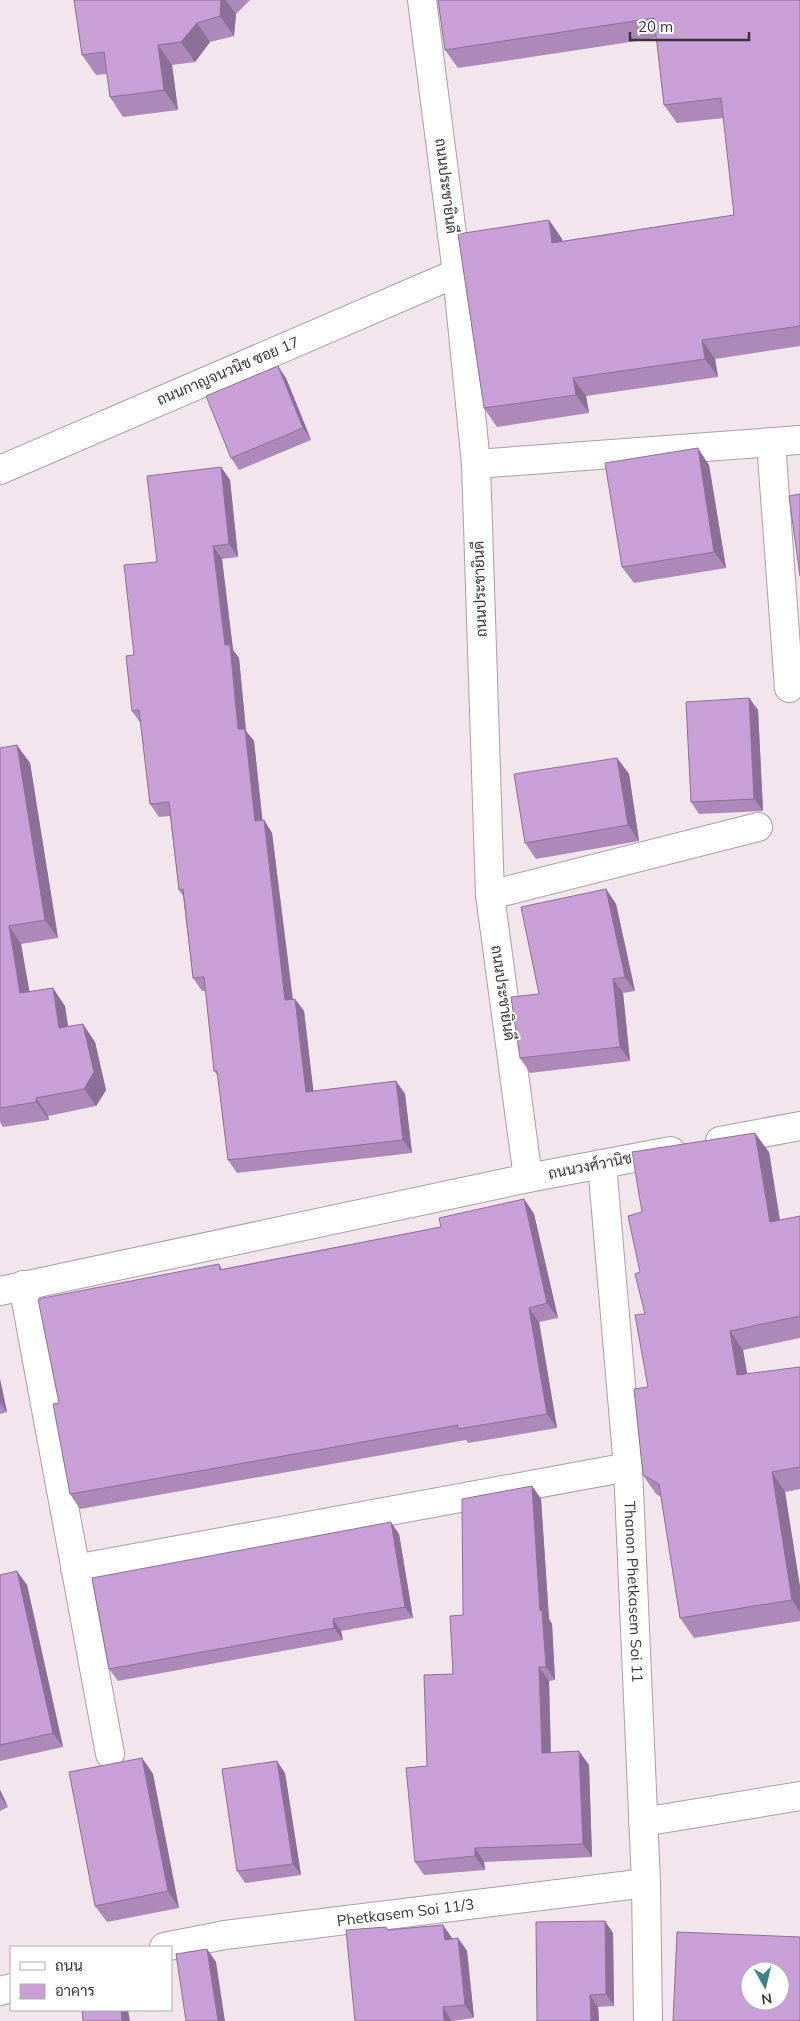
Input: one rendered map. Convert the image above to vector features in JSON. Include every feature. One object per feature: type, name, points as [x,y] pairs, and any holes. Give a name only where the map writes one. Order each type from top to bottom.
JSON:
[{"type":"street","name":"ถนนประชายินดี","points":[[422,0],[457,273],[476,464],[490,895],[528,1178]]},
{"type":"street","name":"ถนนกาญจนวนิช ซอย 17","points":[[0,470],[457,273]]},
{"type":"street","points":[[476,464],[800,440]]},
{"type":"street","points":[[771,442],[789,688]]},
{"type":"street","points":[[490,895],[758,827]]},
{"type":"street","name":"ถนนวงศ์วานิช","points":[[12,1288],[528,1178],[800,1126]]},
{"type":"street","name":"Thanon Phetkasem Soi 11","points":[[602,1164],[628,1467],[646,1883],[648,2021]]},
{"type":"street","points":[[12,1288],[75,1569],[110,1754]]},
{"type":"street","points":[[75,1569],[628,1467]]},
{"type":"street","points":[[643,1822],[800,1796]]},
{"type":"street","name":"Phetkasem Soi 11/3","points":[[169,1946],[226,1934],[646,1883]]},
{"type":"building","points":[[74,0],[221,0],[220,16],[197,23],[181,42],[158,45],[164,90],[110,97],[104,52],[82,55]]},
{"type":"building","points":[[438,0],[800,0],[800,326],[702,340],[705,359],[573,378],[576,395],[484,408],[458,234],[549,220],[552,243],[734,215],[721,98],[664,105],[654,18],[445,50]]},
{"type":"building","points":[[278,366],[303,428],[231,458],[206,396]]},
{"type":"building","points":[[698,448],[714,552],[622,567],[605,463]]},
{"type":"building","points":[[221,467],[229,544],[213,546],[225,645],[230,645],[238,729],[245,729],[255,821],[264,820],[285,1000],[295,999],[306,1092],[396,1081],[403,1140],[228,1160],[217,1071],[214,1071],[204,977],[193,978],[183,889],[179,890],[169,802],[150,804],[139,710],[132,711],[126,656],[134,655],[124,565],[157,562],[147,476]]},
{"type":"building","points":[[800,494],[800,576],[789,496]]},
{"type":"building","points":[[749,698],[754,799],[691,802],[686,702]]},
{"type":"building","points":[[17,745],[45,920],[9,926],[20,993],[53,988],[59,1028],[83,1024],[94,1072],[84,1089],[36,1098],[36,1102],[0,1108],[0,748]]},
{"type":"building","points":[[617,758],[628,825],[525,843],[514,774]]},
{"type":"building","points":[[606,889],[625,977],[613,979],[620,1047],[520,1058],[511,997],[539,994],[521,907]]},
{"type":"building","points":[[755,1133],[770,1222],[800,1216],[800,1316],[730,1331],[737,1375],[800,1367],[800,1467],[772,1472],[792,1600],[680,1618],[659,1484],[643,1475],[634,1389],[648,1387],[635,1315],[645,1314],[635,1274],[640,1272],[628,1216],[642,1212],[632,1152]]},
{"type":"building","points":[[524,1199],[547,1303],[529,1308],[547,1414],[458,1429],[458,1425],[70,1494],[53,1404],[59,1403],[38,1299],[219,1264],[220,1270],[441,1227],[439,1218]]},
{"type":"building","points":[[532,1486],[540,1611],[542,1610],[546,1667],[539,1667],[542,1753],[579,1751],[583,1844],[475,1848],[475,1856],[415,1862],[406,1768],[427,1766],[424,1675],[453,1674],[450,1616],[463,1615],[462,1499]]},
{"type":"building","points":[[391,1522],[405,1607],[333,1619],[334,1628],[109,1669],[92,1578]]},
{"type":"building","points":[[17,1571],[53,1733],[0,1745],[0,1575]]},
{"type":"building","points":[[142,1758],[168,1891],[95,1906],[69,1772]]},
{"type":"building","points":[[277,1761],[293,1864],[237,1871],[222,1769]]},
{"type":"building","points":[[605,1921],[606,1994],[590,1995],[591,2021],[537,2021],[536,1922]]},
{"type":"building","points":[[443,1925],[445,1940],[458,1938],[465,2005],[443,2007],[444,2021],[355,2021],[346,1930],[386,1927],[387,1930]]},
{"type":"building","points":[[677,1932],[800,1937],[800,2021],[673,2021]]},
{"type":"building","points":[[207,1949],[218,2021],[186,2021],[176,1954]]},
{"type":"building","points":[[82,2011],[121,2011],[122,2021],[83,2021]]}]
